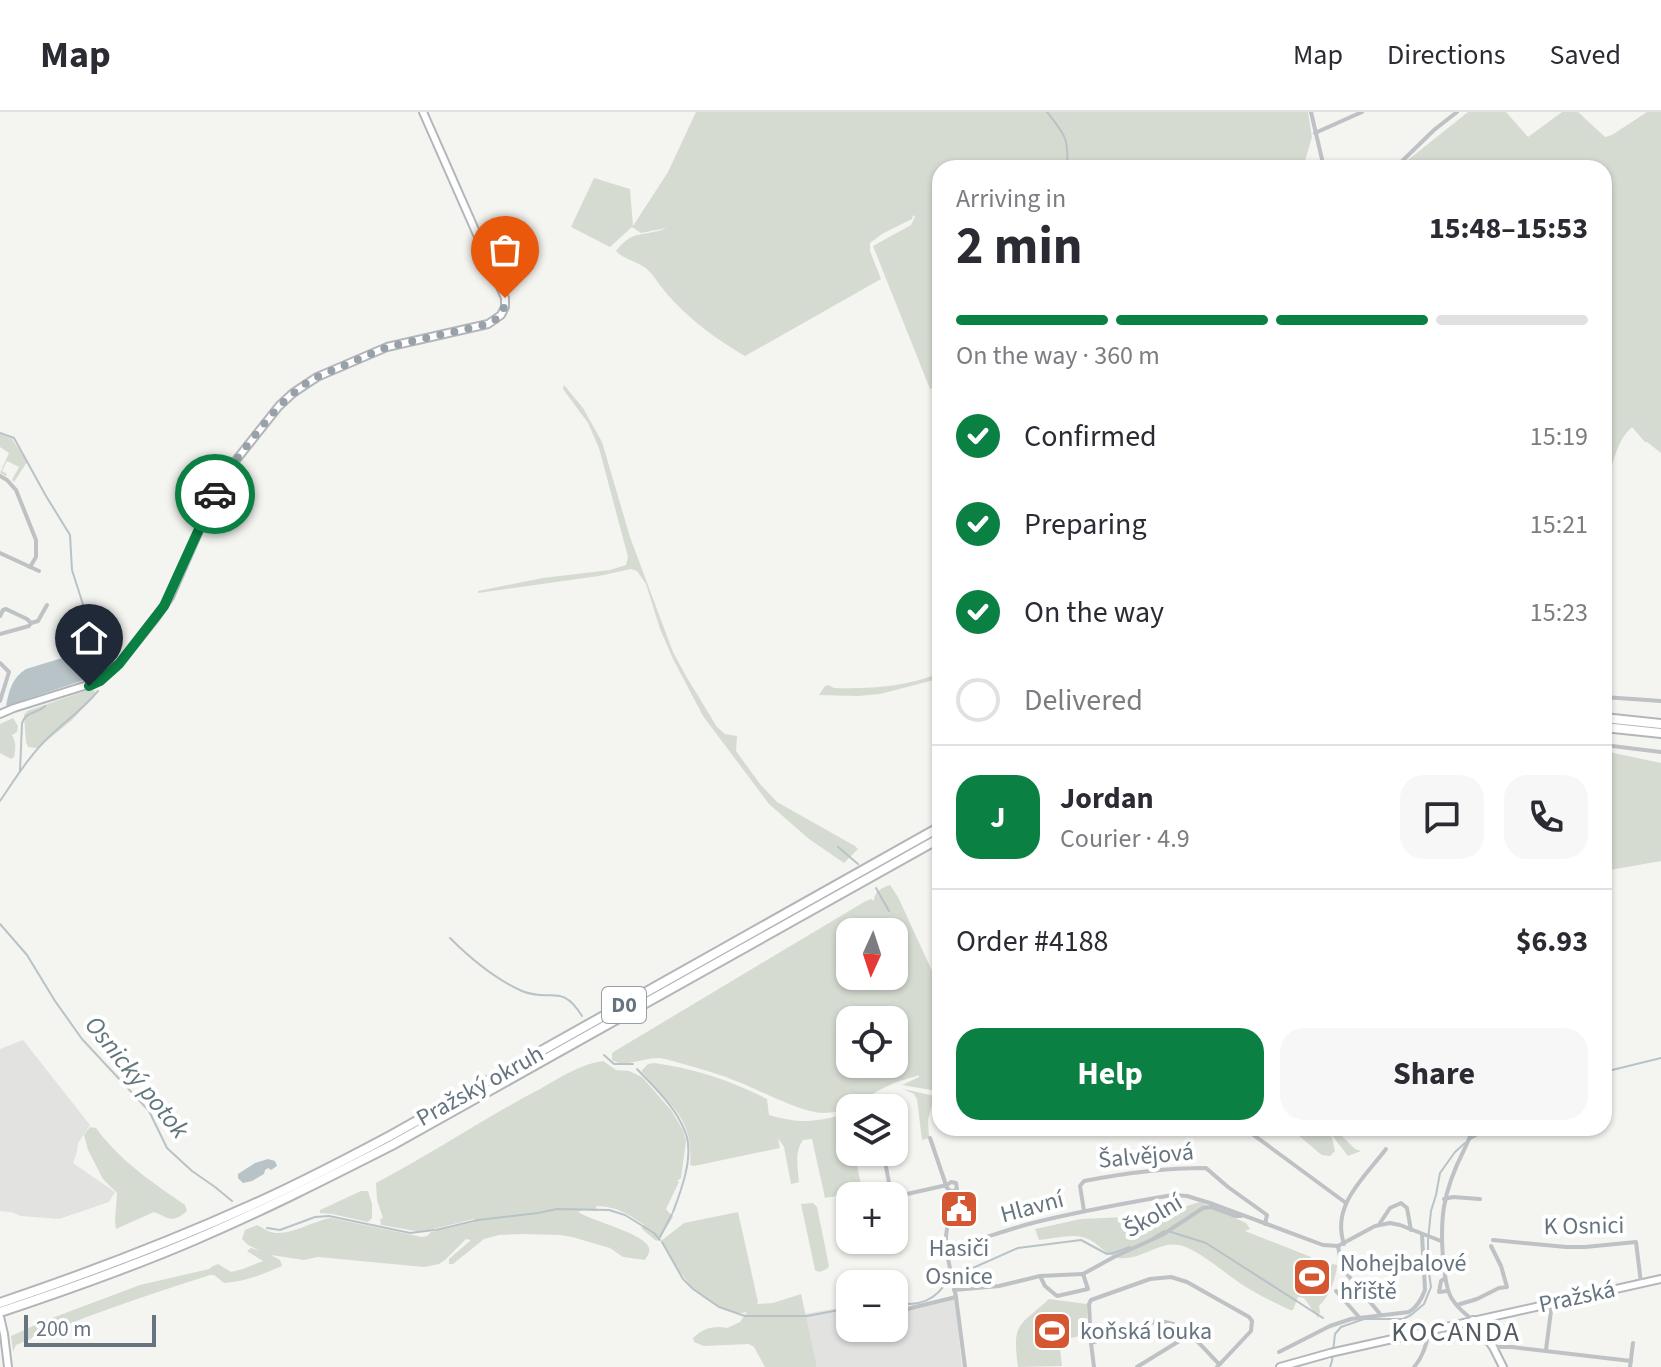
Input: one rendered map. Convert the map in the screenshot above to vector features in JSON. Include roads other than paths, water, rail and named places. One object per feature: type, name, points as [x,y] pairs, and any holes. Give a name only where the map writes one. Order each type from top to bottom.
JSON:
[{"type":"highway","points":[[1612,719],[1661,724]]},
{"type":"highway","points":[[1612,728],[1661,733]]},
{"type":"highway","name":"Pražský okruh","points":[[258,1207],[932,831]]},
{"type":"highway","name":"Pražský okruh","points":[[0,1314],[127,1267],[392,1145],[932,842]]},
{"type":"highway","name":"Pražský okruh","points":[[0,1303],[207,1230]]},
{"type":"street","points":[[0,714],[100,681],[119,664],[170,597],[225,474],[293,393],[317,377],[366,354],[488,324],[501,315],[505,298],[423,112]]},
{"type":"street","points":[[1311,112],[1322,160]]},
{"type":"street","points":[[1315,133],[1362,112]]},
{"type":"street","points":[[1403,160],[1457,112]]},
{"type":"street","points":[[0,476],[16,490],[36,540],[36,557],[30,567]]},
{"type":"street","points":[[0,553],[39,571]]},
{"type":"street","points":[[0,634],[38,621],[47,605]]},
{"type":"street","points":[[0,616],[6,609],[31,623]]},
{"type":"street","points":[[0,663],[9,672],[0,701]]},
{"type":"street","points":[[1612,698],[1661,701]]},
{"type":"street","points":[[1612,746],[1661,752]]},
{"type":"street","points":[[1255,1136],[1346,1203]]},
{"type":"street","points":[[1470,1136],[1455,1166],[1444,1199],[1441,1241],[1445,1278],[1451,1298],[1493,1347],[1501,1367]]},
{"type":"street","points":[[930,1138],[948,1190],[952,1192]]},
{"type":"street","points":[[1344,1244],[1340,1226],[1346,1203],[1386,1149]]},
{"type":"street","name":"Šalvějová","points":[[1084,1212],[1080,1186],[1084,1181],[1124,1173],[1206,1168],[1267,1215],[1265,1224]]},
{"type":"street","points":[[908,1194],[956,1183],[957,1189],[952,1192],[946,1249],[965,1367]]},
{"type":"street","name":"Hlavní","points":[[946,1249],[1025,1225],[1172,1195],[1187,1196],[1243,1216]]},
{"type":"street","points":[[1444,1199],[1480,1199]]},
{"type":"street","points":[[1380,1224],[1390,1208],[1401,1203],[1407,1208],[1411,1230]]},
{"type":"street","name":"Školní","points":[[954,1290],[999,1286],[1040,1276],[1083,1274],[1162,1235],[1203,1208],[1211,1207],[1243,1216]]},
{"type":"street","points":[[1243,1216],[1323,1245],[1344,1244],[1380,1224],[1395,1224],[1441,1241]]},
{"type":"street","points":[[1279,1352],[1330,1326],[1359,1317],[1411,1312],[1422,1298],[1425,1284],[1427,1236]]},
{"type":"street","name":"K Osnici","points":[[1493,1240],[1566,1247],[1636,1242],[1641,1283]]},
{"type":"street","points":[[1338,1246],[1342,1268],[1380,1314]]},
{"type":"street","points":[[1457,1305],[1507,1287],[1491,1246]]},
{"type":"street","points":[[1040,1276],[1045,1286],[1057,1296],[1088,1289],[1083,1274]]},
{"type":"street","points":[[1091,1343],[1157,1321],[1167,1321],[1190,1334],[1218,1365],[1251,1331],[1253,1324],[1249,1317],[1187,1282],[1161,1277],[1091,1300],[1089,1304],[1091,1343],[1094,1367]]},
{"type":"street","name":"Pražská","points":[[1280,1367],[1334,1352],[1661,1279]]},
{"type":"street","points":[[1336,1291],[1359,1317]]},
{"type":"street","points":[[908,1309],[956,1297]]},
{"type":"street","points":[[1546,1350],[1552,1303]]},
{"type":"street","points":[[0,1314],[8,1367]]},
{"type":"street","points":[[1414,1367],[1426,1347],[1429,1332]]},
{"type":"street","points":[[1137,1367],[1190,1334]]},
{"type":"street","points":[[1493,1347],[1546,1350],[1631,1364],[1633,1343]]},
{"type":"waterway","points":[[1047,112],[1064,137],[1067,160]]},
{"type":"waterway","name":"Osnický potok","points":[[0,433],[14,438],[70,535],[72,570],[87,617]]},
{"type":"waterway","name":"Osnický potok","points":[[87,621],[96,676]]},
{"type":"waterway","name":"Osnický potok","points":[[0,801],[37,750],[98,691]]},
{"type":"waterway","points":[[20,771],[22,723],[26,716],[45,706]]},
{"type":"waterway","points":[[838,847],[858,864]]},
{"type":"waterway","points":[[876,888],[889,911]]},
{"type":"waterway","name":"Osnický potok","points":[[0,924],[27,955],[82,1039],[149,1111],[167,1148],[232,1201]]},
{"type":"waterway","points":[[450,938],[502,981],[532,994],[568,999],[582,1016]]},
{"type":"waterway","points":[[604,1055],[614,1064],[633,1064]]},
{"type":"waterway","points":[[1612,1070],[1661,1058]]},
{"type":"waterway","points":[[637,1069],[671,1107],[686,1134],[688,1163],[673,1212]]},
{"type":"waterway","points":[[1470,1139],[1475,1136]]},
{"type":"waterway","points":[[1330,1367],[1335,1334],[1341,1327],[1364,1319],[1403,1319],[1424,1304],[1431,1287],[1428,1240],[1440,1173],[1465,1143]]},
{"type":"waterway","name":"Osnický potok","points":[[436,1230],[478,1220],[557,1209],[609,1210],[625,1215],[660,1240]]},
{"type":"waterway","points":[[660,1237],[672,1214]]},
{"type":"waterway","name":"Osnický potok","points":[[267,1228],[280,1230],[315,1217],[329,1216],[410,1233],[434,1230]]},
{"type":"waterway","name":"Osnický potok","points":[[1154,1237],[1164,1231]]},
{"type":"waterway","name":"Osnický potok","points":[[1171,1232],[1206,1243],[1323,1318]]},
{"type":"waterway","name":"Osnický potok","points":[[908,1304],[926,1301],[948,1279],[1018,1248],[1081,1240],[1107,1254],[1130,1247]]},
{"type":"waterway","name":"Osnický potok","points":[[662,1242],[683,1279],[719,1307],[745,1316],[807,1316],[836,1311]]},
{"type":"place","name":"Hasiči Osnice","points":[[959,1209]]},
{"type":"place","name":"Nohejbalové hřiště","points":[[1312,1277]]},
{"type":"place","name":"koňská louka","points":[[1052,1331]]},
{"type":"district","name":"KOCANDA","points":[[1456,1332]]}]
